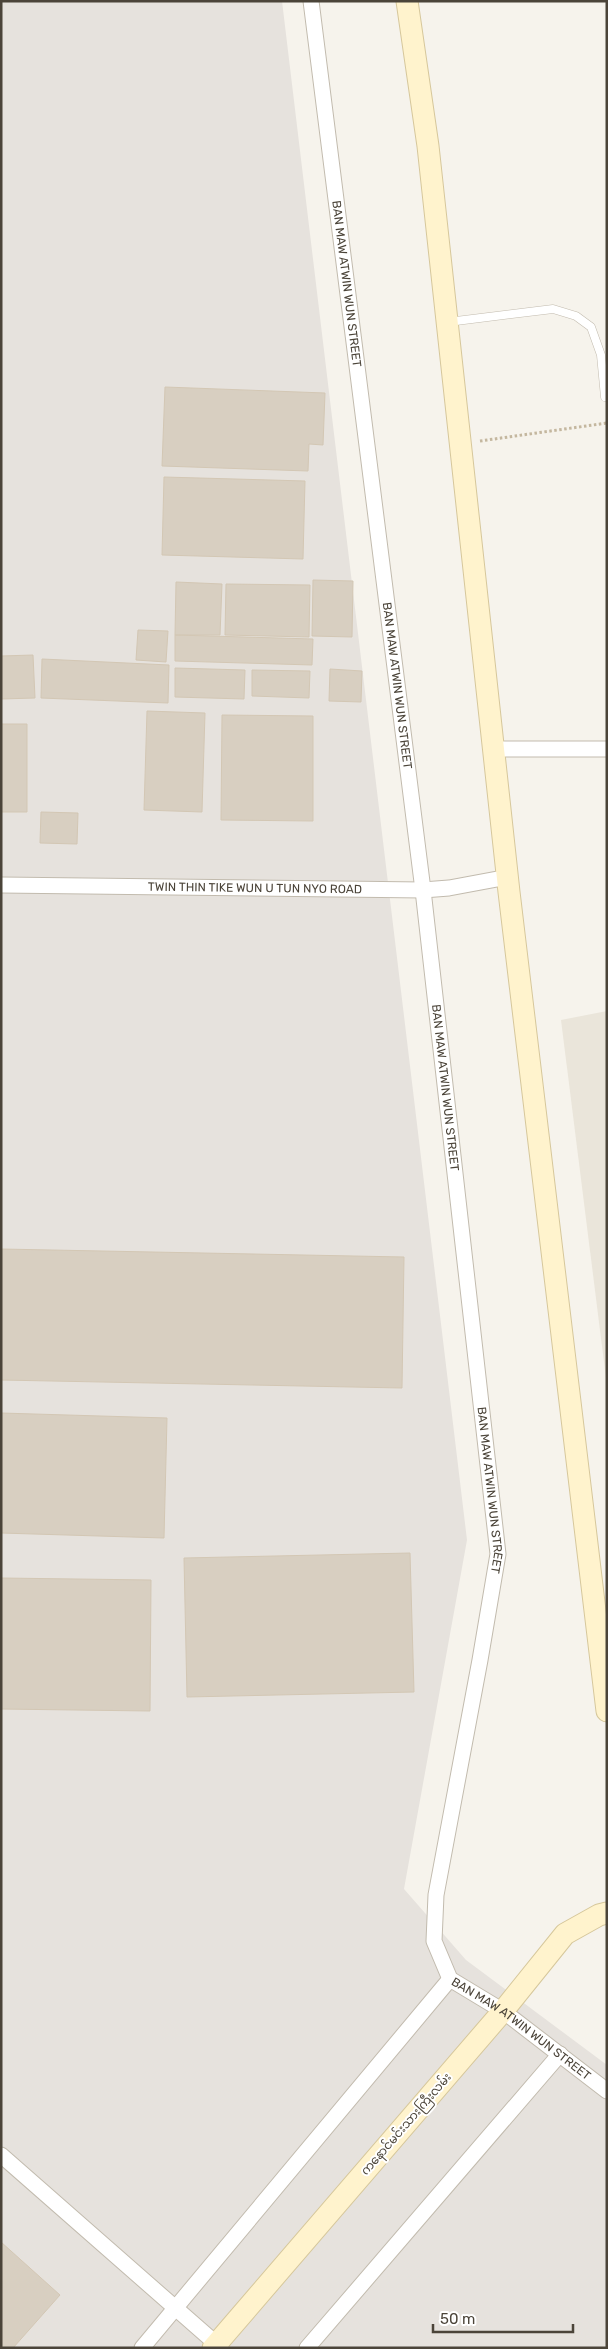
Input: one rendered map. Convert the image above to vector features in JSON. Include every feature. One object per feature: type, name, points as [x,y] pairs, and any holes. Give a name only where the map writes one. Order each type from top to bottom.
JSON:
[{"type":"main road","points":[[406,1],[428,146],[508,878],[606,1700]]},
{"type":"main road","name":"ကနောင်မင်းသားကြီးလမ်း","points":[[217,2346],[503,2011],[564,1934],[599,1915],[607,1913]]},
{"type":"street","name":"BAN MAW ATWIN WUN STREET","points":[[311,1],[423,890],[498,1554],[436,1895],[434,1941],[450,1979],[503,2011],[607,2091]]},
{"type":"street","points":[[494,749],[607,749]]},
{"type":"street","name":"TWIN THIN TIKE WUN U TUN NYO ROAD","points":[[1,885],[423,890],[449,888],[508,878]]},
{"type":"street","points":[[142,2348],[450,1979]]},
{"type":"street","points":[[307,2348],[560,2054]]},
{"type":"street","points":[[1,2155],[217,2346]]},
{"type":"lane","points":[[446,322],[553,309],[576,316],[591,327],[601,355],[606,397]]},
{"type":"path","points":[[460,444],[607,423]]},
{"type":"shaded area","points":[[1,1],[282,1],[467,1540],[404,1889],[466,1960],[607,2065],[607,2348],[1,2348]]},
{"type":"shaded area","points":[[607,1011],[607,1386],[561,1020]]},
{"type":"building","points":[[165,387],[325,393],[323,445],[309,444],[308,471],[162,466]]},
{"type":"building","points":[[164,477],[305,481],[303,559],[162,555]]},
{"type":"building","points":[[313,580],[353,581],[352,637],[312,636]]},
{"type":"building","points":[[176,582],[222,584],[220,635],[175,635]]},
{"type":"building","points":[[226,584],[310,585],[309,637],[225,635]]},
{"type":"building","points":[[138,630],[168,631],[166,662],[136,660]]},
{"type":"building","points":[[175,635],[313,639],[312,665],[175,661]]},
{"type":"building","points":[[33,655],[35,698],[1,699],[1,656]]},
{"type":"building","points":[[42,659],[169,665],[168,703],[41,698]]},
{"type":"building","points":[[175,668],[245,670],[244,699],[175,697]]},
{"type":"building","points":[[330,669],[362,671],[361,702],[329,701]]},
{"type":"building","points":[[252,670],[310,671],[309,698],[252,696]]},
{"type":"building","points":[[147,711],[205,713],[202,812],[144,810]]},
{"type":"building","points":[[222,715],[313,716],[313,821],[221,820]]},
{"type":"building","points":[[1,724],[27,724],[27,812],[1,812]]},
{"type":"building","points":[[41,812],[78,813],[77,844],[40,843]]},
{"type":"building","points":[[1,1249],[404,1257],[402,1388],[1,1380]]},
{"type":"building","points":[[1,1413],[167,1418],[164,1538],[1,1533]]},
{"type":"building","points":[[410,1553],[414,1692],[187,1697],[184,1558]]},
{"type":"building","points":[[1,1578],[151,1580],[150,1711],[1,1709]]},
{"type":"building","points":[[1,2242],[60,2295],[13,2348],[1,2348]]}]
